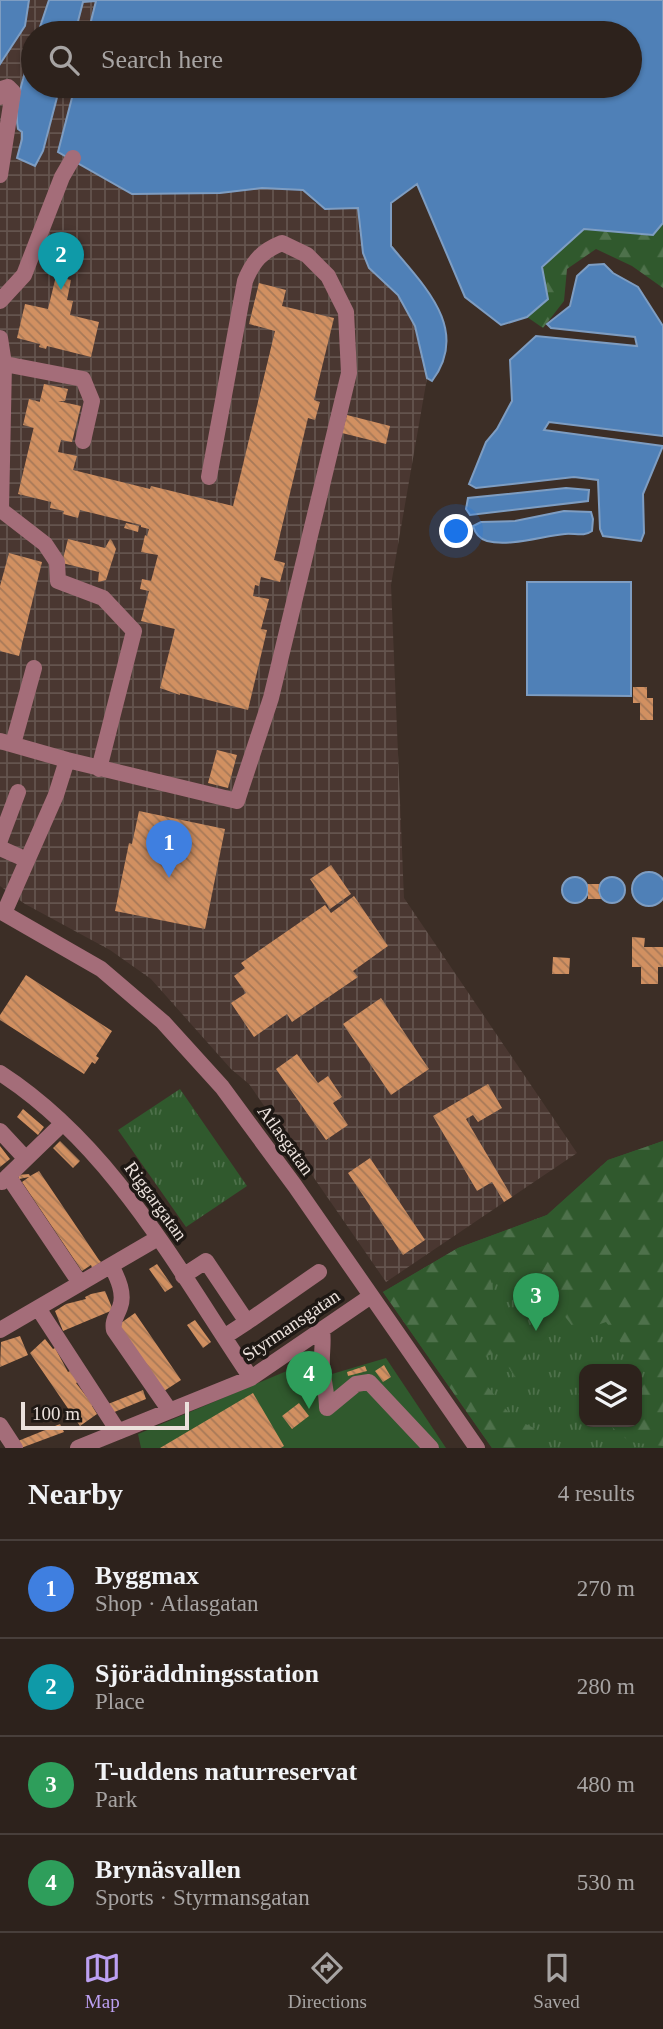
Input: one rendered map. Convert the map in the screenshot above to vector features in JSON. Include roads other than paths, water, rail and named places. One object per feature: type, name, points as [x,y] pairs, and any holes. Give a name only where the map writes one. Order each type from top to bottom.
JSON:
[{"type":"street","points":[[0,97],[10,113],[0,175]]},
{"type":"street","points":[[0,301],[24,275],[62,177],[74,158]]},
{"type":"street","points":[[34,668],[6,742],[99,769],[237,801],[271,698],[349,373],[345,312],[328,276],[307,255],[282,243],[266,249],[252,263],[245,281],[209,477]]},
{"type":"street","points":[[0,338],[1,510],[45,544],[57,562],[58,581],[103,598],[134,631],[99,769]]},
{"type":"street","points":[[2,363],[83,379],[92,401],[83,441]]},
{"type":"street","name":"Atlasgatan","points":[[67,760],[56,795],[2,912],[101,969],[163,1022],[222,1087],[477,1448]]},
{"type":"street","points":[[0,840],[18,792]]},
{"type":"street","points":[[0,848],[27,860]]},
{"type":"street","name":"Riggargatan","points":[[2,1078],[63,1123],[102,1163],[159,1238],[251,1378]]},
{"type":"street","points":[[63,1123],[4,1180],[80,1283]]},
{"type":"street","points":[[0,1132],[26,1159]]},
{"type":"street","points":[[0,1329],[159,1238]]},
{"type":"street","points":[[183,1276],[206,1261],[247,1322]]},
{"type":"street","points":[[112,1267],[120,1284],[122,1300],[112,1325],[114,1330],[170,1411]]},
{"type":"street","points":[[224,1337],[319,1272]]},
{"type":"street","name":"Styrmansgatan","points":[[78,1448],[251,1378],[371,1296]]},
{"type":"street","points":[[38,1308],[118,1431]]},
{"type":"street","points":[[322,1330],[322,1366],[327,1408],[356,1384],[369,1382],[431,1448]]},
{"type":"street","points":[[0,1425],[15,1448]]},
{"type":"water","points":[[0,0],[29,0],[26,21],[21,21],[21,32],[0,64]]},
{"type":"water","points":[[49,0],[663,0],[663,223],[653,235],[584,229],[542,267],[548,299],[527,317],[501,325],[465,297],[417,184],[391,203],[391,246],[428,292],[445,326],[447,343],[443,362],[432,381],[427,378],[415,326],[398,295],[369,268],[363,253],[358,208],[325,209],[303,190],[262,188],[220,193],[132,194],[58,152],[72,98],[642,98],[642,21],[91,21],[96,1],[83,2],[78,21],[42,21]]},
{"type":"water","points":[[21,86],[21,98],[57,98],[43,151],[35,166],[17,158],[22,139],[17,119]]},
{"type":"water","points":[[604,264],[613,273],[638,287],[663,326],[663,436],[549,422],[544,430],[663,446],[643,494],[644,533],[641,541],[603,536],[600,529],[598,480],[574,477],[476,488],[469,484],[486,442],[497,429],[512,401],[510,360],[536,336],[637,346],[635,337],[551,328],[547,324],[570,306],[577,276],[589,265]]},
{"type":"water","points":[[566,488],[589,490],[588,501],[470,515],[466,509],[468,498]]},
{"type":"water","points":[[564,511],[591,512],[592,531],[496,543],[482,539],[473,526],[481,522],[515,521]]},
{"type":"water","points":[[527,582],[631,582],[631,696],[527,695]]},
{"type":"water","points":[[649,872],[661,877],[664,895],[661,901],[649,906],[637,901],[632,889],[637,877]]},
{"type":"water","points":[[575,877],[584,881],[588,890],[584,899],[575,903],[566,899],[562,890],[566,881]]},
{"type":"water","points":[[612,877],[621,881],[625,890],[621,899],[612,903],[603,899],[599,890],[603,881]]},
{"type":"place","name":"Sjöräddningsstation","points":[[61,290]]},
{"type":"place","name":"Byggmax","points":[[169,878]]},
{"type":"place","name":"T-uddens naturreservat","points":[[536,1331]]},
{"type":"place","name":"Brynäsvallen","points":[[309,1409]]}]
